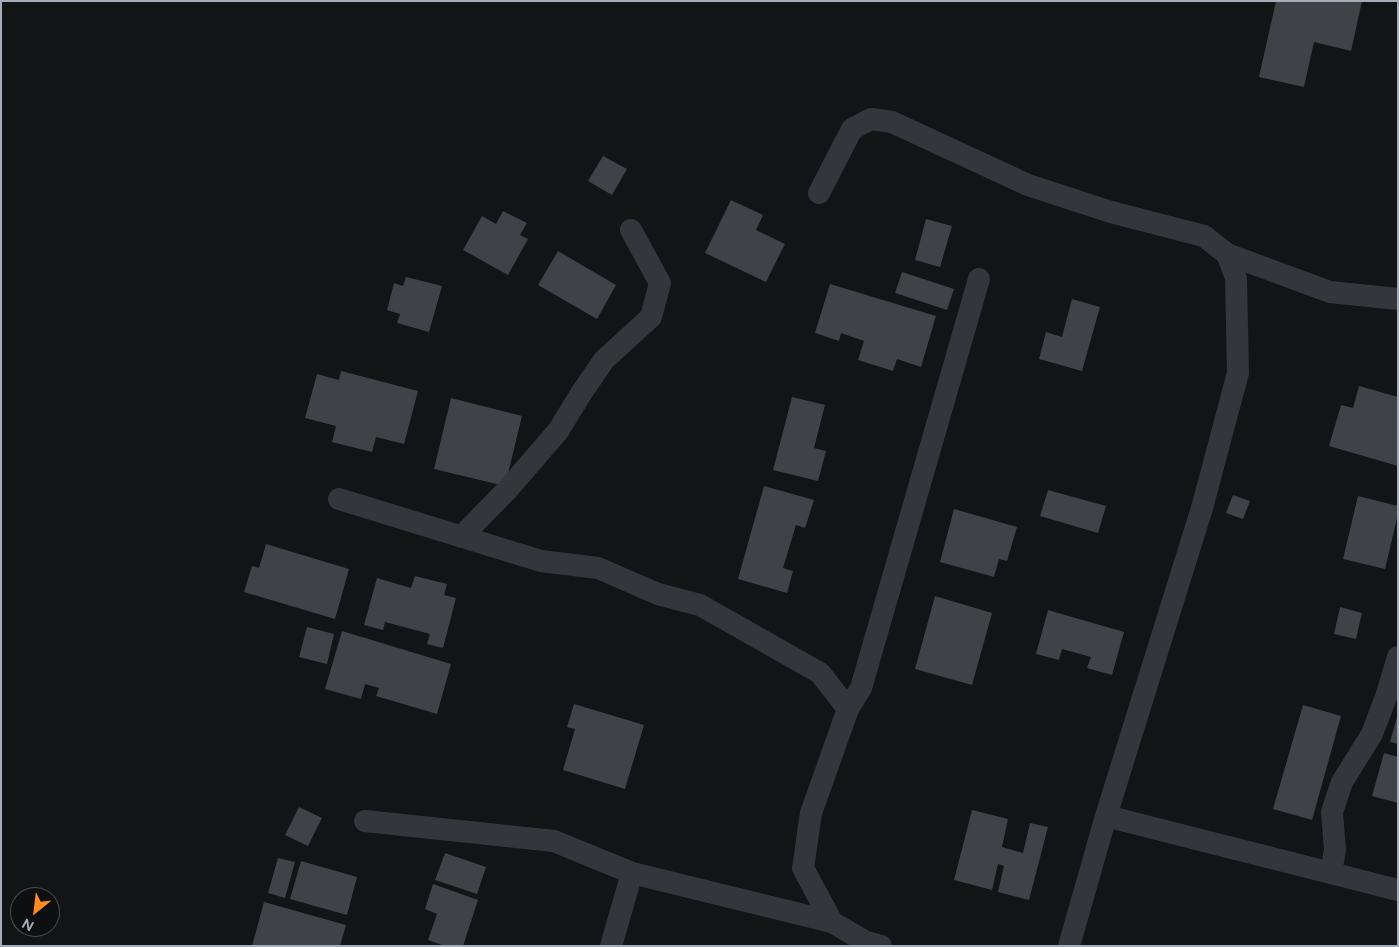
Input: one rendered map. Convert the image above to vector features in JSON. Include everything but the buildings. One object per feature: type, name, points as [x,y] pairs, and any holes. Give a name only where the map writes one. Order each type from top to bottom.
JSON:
[{"type":"street","points":[[819,194],[852,129],[871,119],[892,122],[1028,185],[1111,212],[1204,236],[1227,254],[1330,292],[1398,299]]},
{"type":"street","points":[[461,537],[508,490],[558,431],[604,360],[651,317],[660,283],[632,230]]},
{"type":"street","points":[[1069,946],[1106,816],[1202,508],[1238,373],[1236,278],[1227,254]]},
{"type":"street","points":[[832,922],[803,868],[812,812],[848,709],[861,688],[979,279]]},
{"type":"street","points":[[339,499],[541,561],[598,568],[658,594],[700,605],[820,673],[848,709]]},
{"type":"street","points":[[1331,872],[1335,850],[1332,812],[1342,782],[1372,734],[1398,658]]},
{"type":"street","points":[[1106,816],[1398,890]]},
{"type":"street","points":[[365,820],[554,840],[632,873],[832,922],[866,942],[881,946]]},
{"type":"street","points":[[611,946],[632,873]]}]
